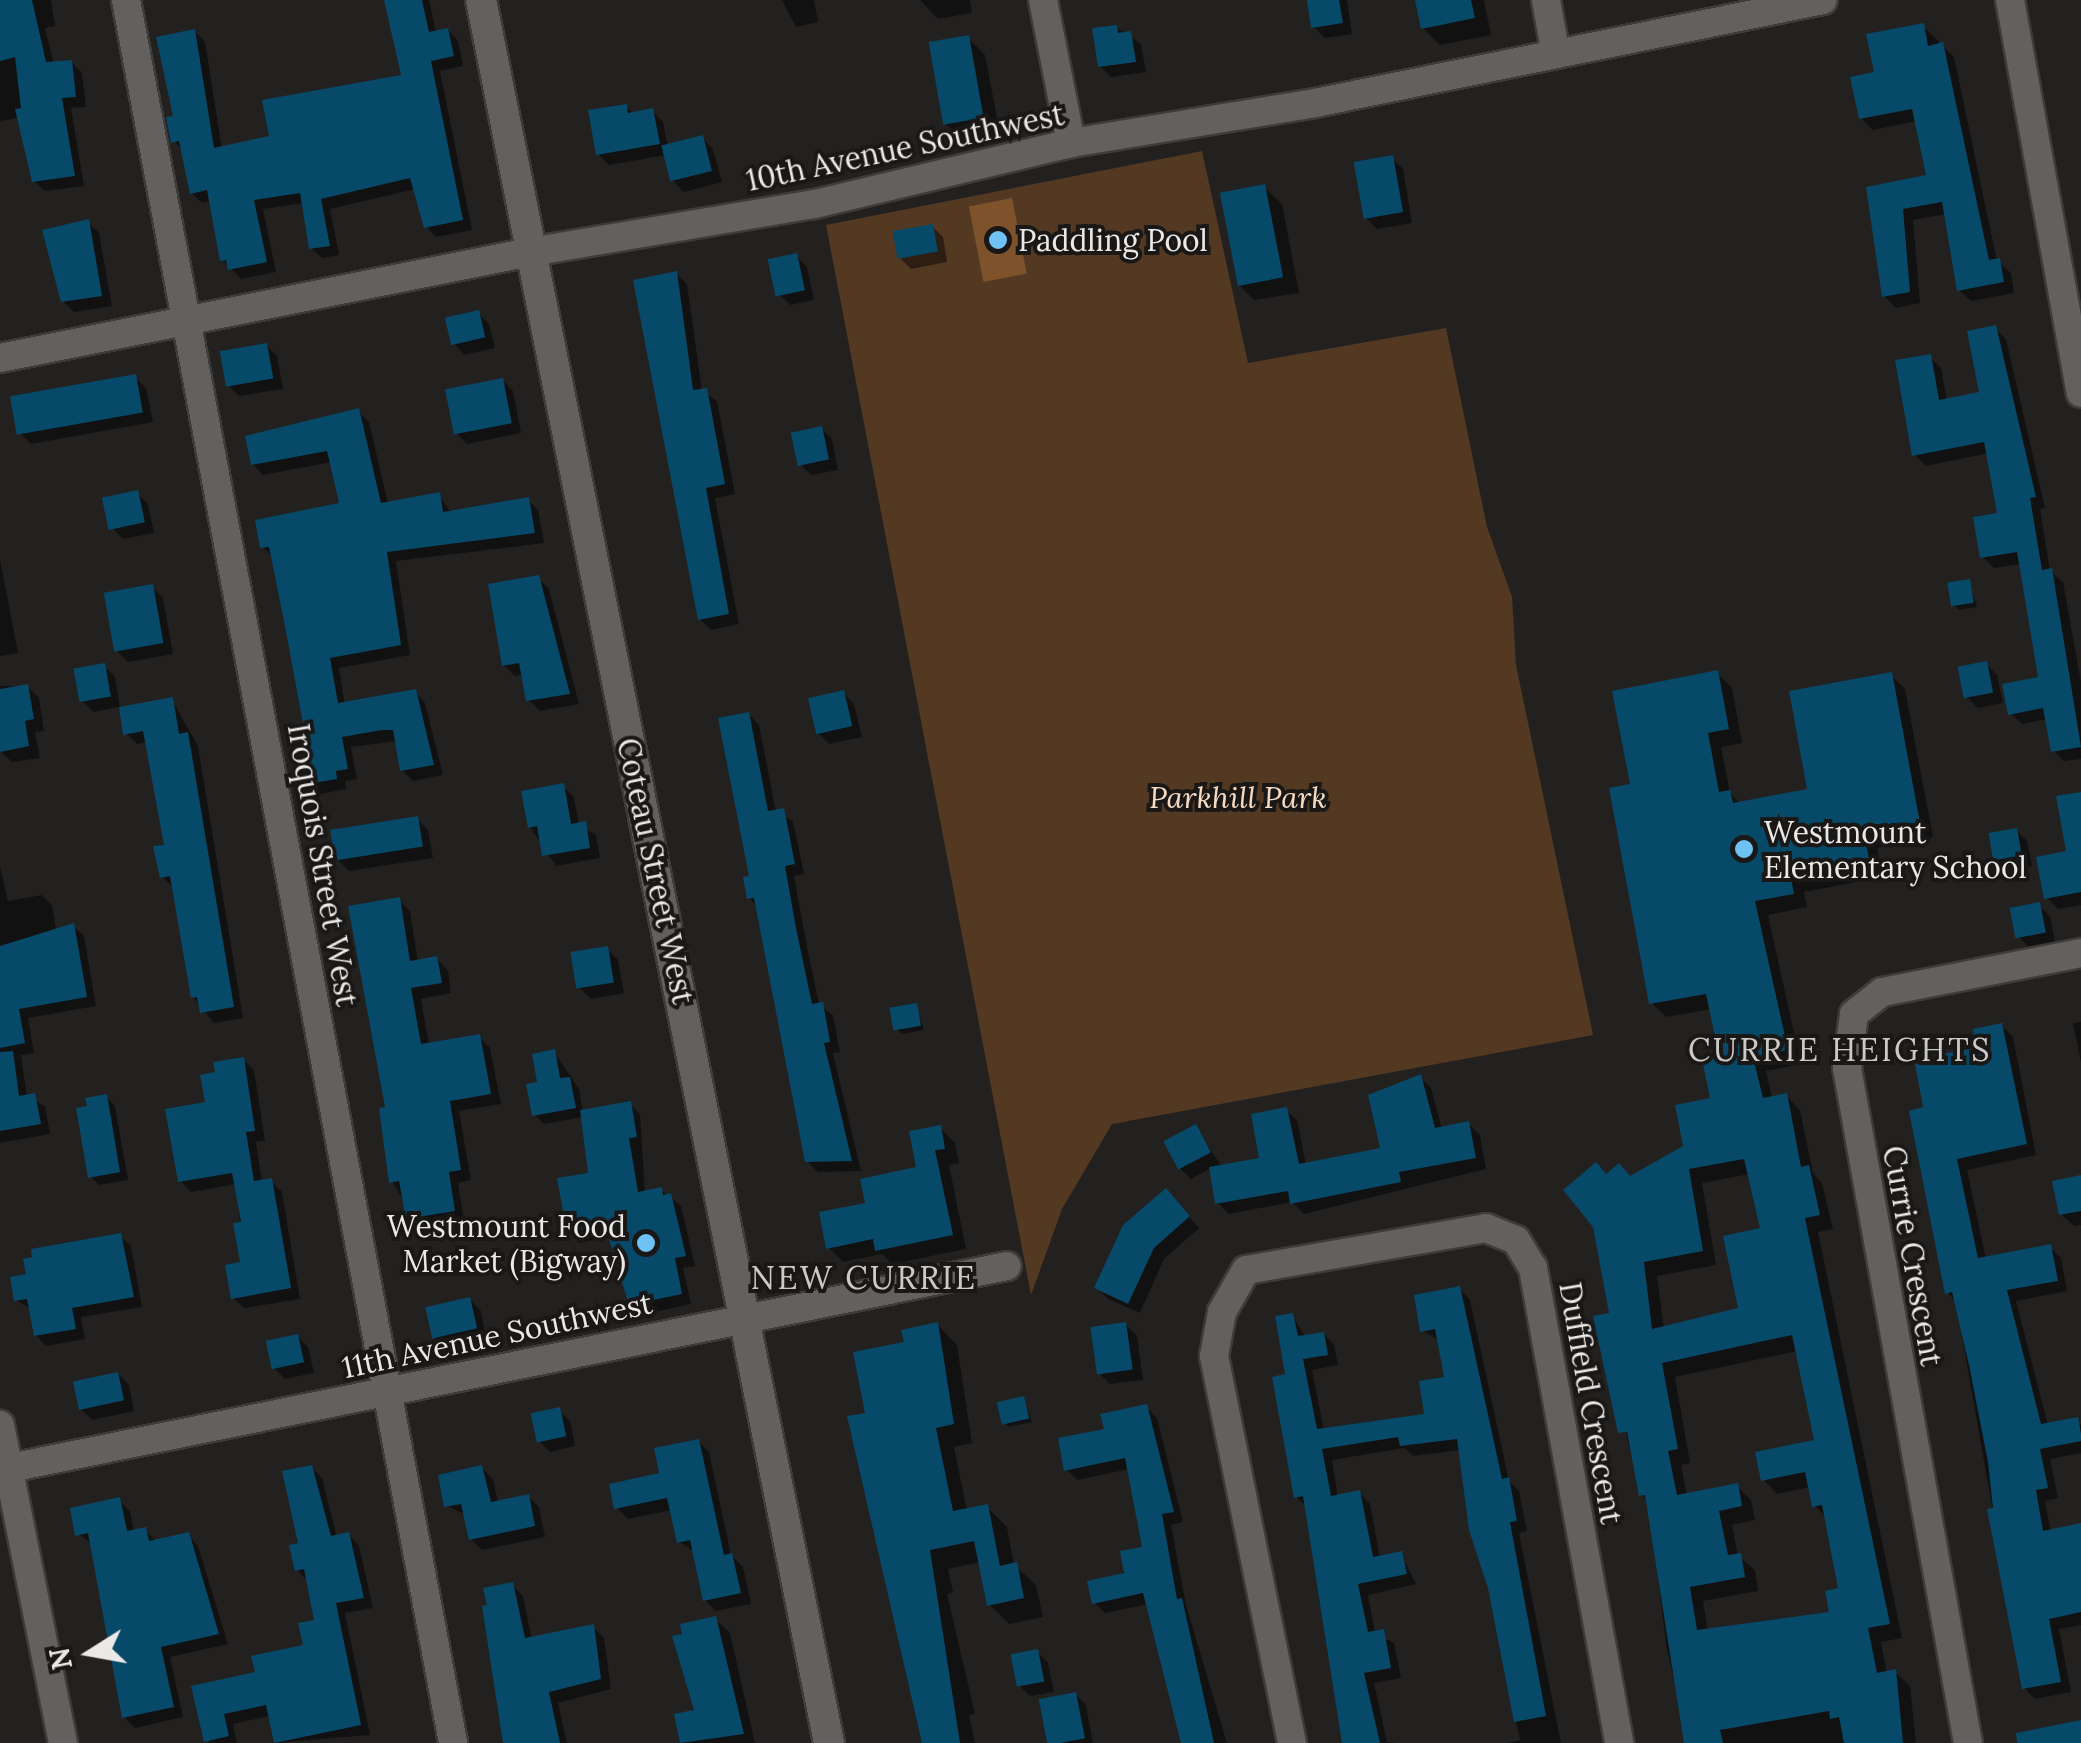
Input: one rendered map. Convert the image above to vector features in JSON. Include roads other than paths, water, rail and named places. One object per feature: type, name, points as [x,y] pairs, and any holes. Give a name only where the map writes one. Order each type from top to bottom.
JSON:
[{"type":"street","name":"Iroquois Street West","points":[[126,0],[189,317],[453,1743]]},
{"type":"street","name":"Coteau Street West","points":[[481,0],[829,1743]]},
{"type":"street","points":[[1043,0],[1070,143]]},
{"type":"street","points":[[1546,0],[1556,50]]},
{"type":"street","name":"10th Avenue Southwest","points":[[0,358],[189,317],[530,252],[815,204],[1070,143],[1315,102],[1556,50],[1823,0]]},
{"type":"street","points":[[2010,0],[2081,394]]},
{"type":"street","name":"Currie Crescent","points":[[1968,1743],[1847,1068],[1854,1014],[1882,992],[2081,952]]},
{"type":"street","name":"Duffield Crescent","points":[[1292,1743],[1214,1356],[1222,1312],[1246,1270],[1486,1228],[1516,1240],[1533,1268],[1620,1743]]},
{"type":"street","name":"11th Avenue Southwest","points":[[4,1469],[1007,1266]]},
{"type":"street","points":[[0,1425],[4,1469],[63,1743]]},
{"type":"place","name":"Paddling Pool","points":[[998,240]]},
{"type":"place","name":"Westmount Elementary School","points":[[1744,849]]},
{"type":"place","name":"Westmount Food Market (Bigway)","points":[[646,1243]]},
{"type":"district","name":"CURRIE HEIGHTS","points":[[1840,1050]]},
{"type":"district","name":"NEW CURRIE","points":[[864,1278]]},
{"type":"park label","name":"Parkhill Park","points":[[1238,797]]}]
